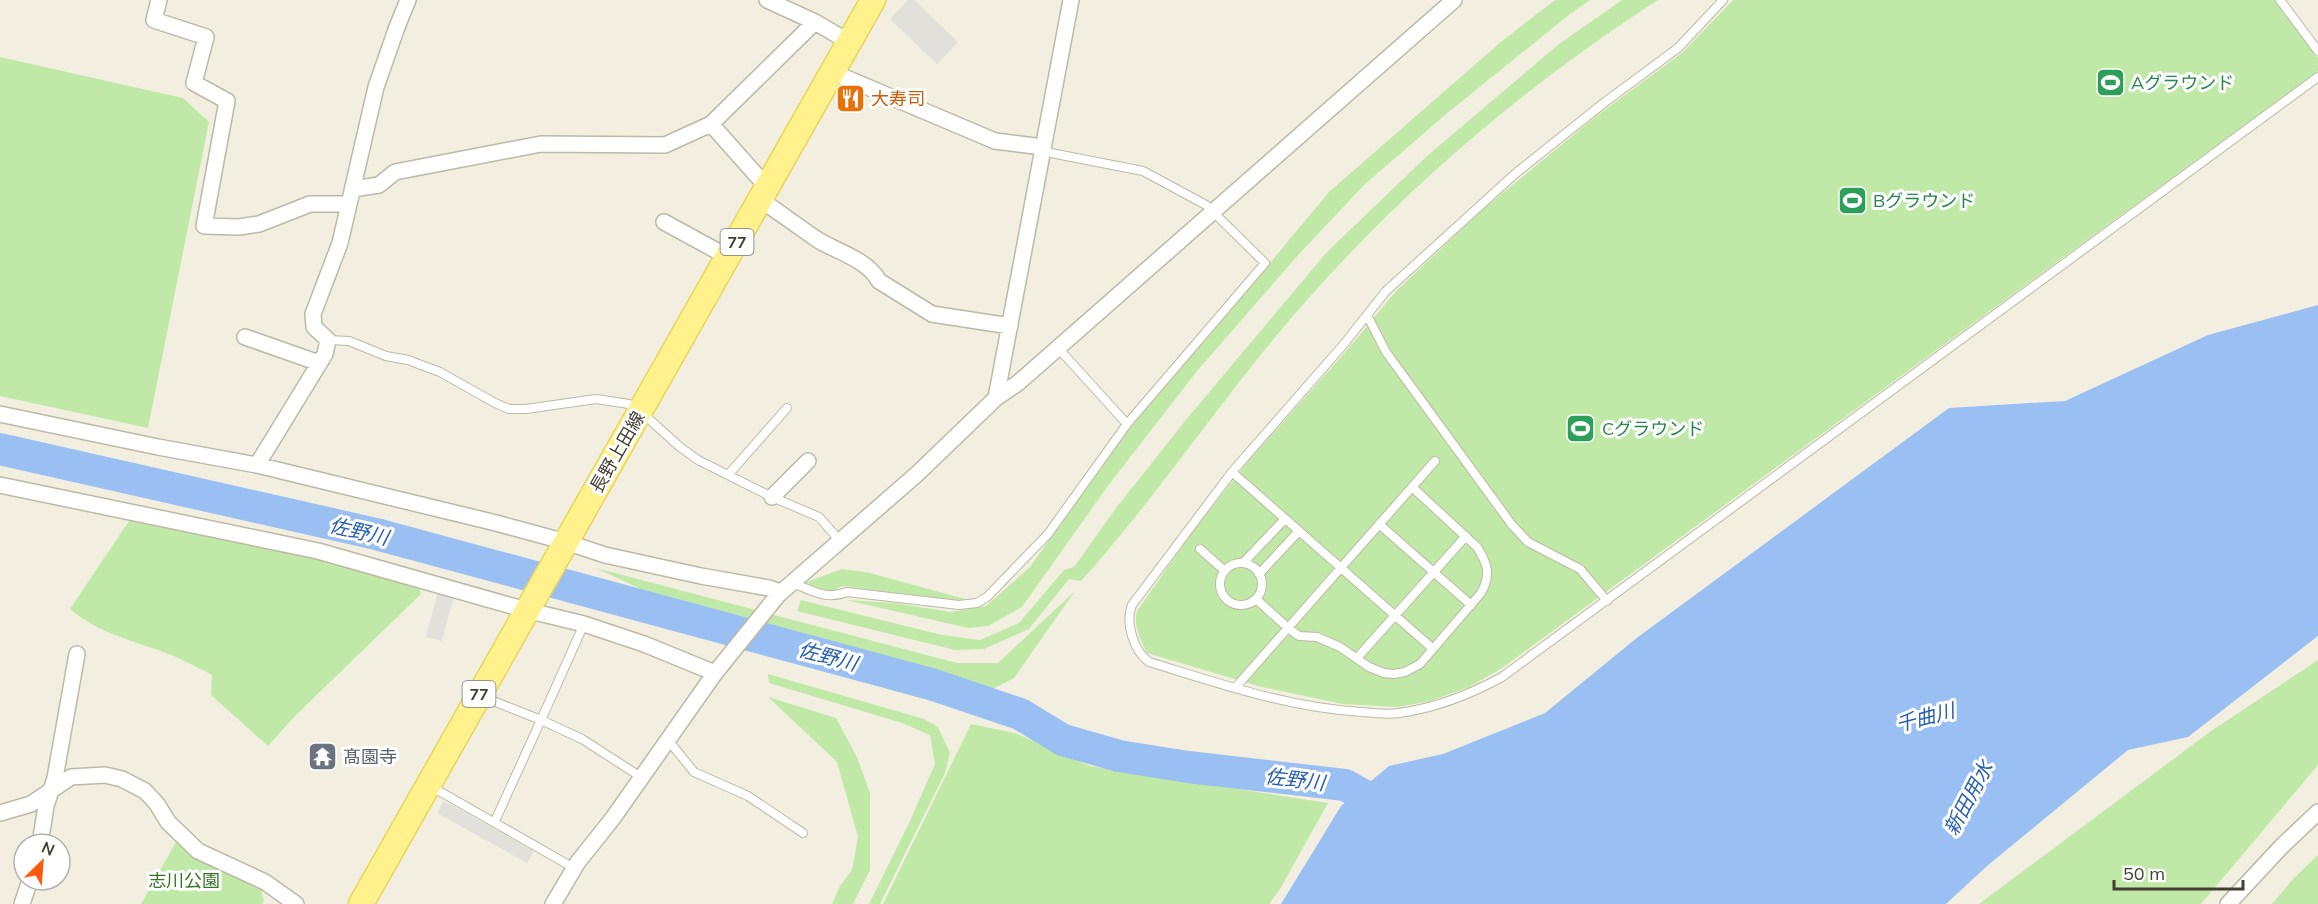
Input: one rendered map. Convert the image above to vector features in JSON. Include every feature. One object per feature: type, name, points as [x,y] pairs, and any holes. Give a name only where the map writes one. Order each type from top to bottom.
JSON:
[{"type":"main road","name":"長野上田線","points":[[361,904],[873,0]]},
{"type":"street","points":[[159,0],[154,20],[206,37],[194,83],[227,101],[204,226],[239,227],[259,224],[310,204],[351,196],[379,185],[395,172],[541,144],[665,145],[711,124],[814,22]]},
{"type":"street","points":[[257,465],[319,363],[328,340],[314,327],[313,314],[340,243],[376,87],[396,27],[408,0]]},
{"type":"street","points":[[767,0],[814,22],[849,42]]},
{"type":"street","points":[[996,398],[1071,0]]},
{"type":"street","points":[[553,904],[574,868],[613,818],[717,670],[782,590],[917,474],[996,398],[1018,383],[1454,0]]},
{"type":"street","points":[[832,72],[995,141],[1043,149]]},
{"type":"street","points":[[711,124],[758,177],[765,192],[820,241],[875,273],[879,281],[932,314],[1010,326]]},
{"type":"street","points":[[664,222],[728,256]]},
{"type":"street","points":[[245,337],[319,363]]},
{"type":"street","points":[[0,414],[257,465],[605,555],[701,576],[782,590]]},
{"type":"street","points":[[772,497],[808,461]]},
{"type":"street","points":[[0,485],[318,551],[528,607],[717,670]]},
{"type":"street","points":[[42,832],[49,792],[55,778],[77,654]]},
{"type":"street","points":[[0,813],[31,804],[71,777],[105,775],[122,778],[145,791],[157,804],[168,822],[198,851],[265,882],[297,904]]},
{"type":"street","points":[[2228,904],[2282,846],[2318,813]]},
{"type":"lane","points":[[1723,0],[1666,58],[1605,102],[1507,181],[1386,291],[1232,472],[1132,605],[1128,615],[1133,637],[1142,657],[1149,662],[1235,688],[1338,711],[1396,714],[1447,703],[1469,694],[1502,677],[1607,601],[2318,77]]},
{"type":"lane","points":[[2280,0],[2318,51]]},
{"type":"lane","points":[[782,590],[835,597],[847,592],[959,605],[976,603],[987,597],[1048,534],[1127,424],[1265,263],[1206,205],[1143,171],[1051,153],[1043,149]]},
{"type":"lane","points":[[1367,315],[1386,352],[1512,525],[1528,542],[1580,569],[1607,601]]},
{"type":"lane","points":[[328,340],[349,341],[386,356],[408,360],[440,372],[495,404],[509,409],[526,409],[596,399],[629,404],[698,460],[819,518],[840,541]]},
{"type":"lane","points":[[1058,348],[1127,424]]},
{"type":"lane","points":[[728,475],[787,408]]},
{"type":"lane","points":[[1235,688],[1435,461]]},
{"type":"lane","points":[[1232,472],[1432,648]]},
{"type":"lane","points":[[1256,599],[1299,636],[1317,637],[1328,641],[1383,673],[1395,674],[1414,668],[1470,605],[1487,582],[1488,570],[1485,558],[1466,536],[1412,488]]},
{"type":"lane","points":[[1244,563],[1285,519]]},
{"type":"lane","points":[[1379,524],[1470,605]]},
{"type":"lane","points":[[1259,574],[1299,531]]},
{"type":"lane","points":[[1357,658],[1466,536]]},
{"type":"lane","points":[[1200,549],[1225,571]]},
{"type":"lane","points":[[1244,563],[1253,567],[1259,574],[1262,586],[1256,599],[1243,605],[1236,605],[1225,598],[1220,586],[1225,571],[1233,565],[1244,563]]},
{"type":"lane","points":[[495,821],[584,624]]},
{"type":"lane","points":[[478,696],[541,720],[582,739],[641,777]]},
{"type":"lane","points":[[667,740],[694,772],[748,796],[803,833]]},
{"type":"lane","points":[[428,784],[574,868]]},
{"type":"green space","points":[[1555,0],[1590,0],[1445,115],[1365,184],[1300,253],[1197,371],[1107,487],[1022,607],[988,626],[968,628],[846,600],[894,603],[951,612],[986,606],[1030,567],[1142,410],[1209,336],[1329,192],[1502,41]]},
{"type":"green space","points":[[1622,0],[1658,0],[1558,69],[1511,106],[1419,185],[1376,227],[1293,316],[1109,549],[1081,581],[1069,579],[1029,629],[984,649],[955,650],[797,611],[801,600],[942,635],[980,640],[1019,623],[1064,570],[1074,567],[1116,508],[1185,421],[1326,253],[1427,156],[1559,44]]},
{"type":"green space","points":[[1733,0],[2275,0],[2318,58],[2318,71],[1502,668],[1469,687],[1430,701],[1398,707],[1342,704],[1258,686],[1147,653],[1137,627],[1137,611],[1193,531],[1245,465],[1396,291],[1482,210],[1599,114],[1682,53]]},
{"type":"green space","points":[[0,57],[183,98],[209,122],[148,428],[0,396]]},
{"type":"green space","points":[[131,518],[292,552],[419,587],[421,594],[295,716],[268,746],[211,695],[212,675],[169,654],[105,631],[70,609]]},
{"type":"green space","points":[[596,568],[957,663],[998,663],[1075,591],[1014,678],[956,708],[828,672],[728,635],[696,615]]},
{"type":"green space","points":[[842,569],[866,572],[965,599],[962,602],[842,586],[830,592],[804,583]]},
{"type":"green space","points":[[2318,660],[2318,765],[2201,904],[1979,904],[2211,731]]},
{"type":"green space","points":[[768,674],[924,719],[938,727],[950,753],[945,773],[880,904],[869,904],[935,764],[930,735],[902,723],[769,683]]},
{"type":"green space","points":[[768,697],[836,718],[857,757],[870,793],[870,870],[853,904],[832,904],[840,886],[852,870],[858,837],[837,762]]},
{"type":"green space","points":[[971,724],[1015,733],[1090,766],[1328,803],[1280,889],[1269,904],[883,904]]},
{"type":"green space","name":"志川公園","points":[[176,842],[193,857],[261,890],[264,901],[262,904],[141,904]]},
{"type":"green space","points":[[2318,855],[2318,904],[2272,904],[2294,878]]},
{"type":"shaded area","points":[[908,0],[914,0],[958,42],[937,64],[890,19]]},
{"type":"shaded area","points":[[438,591],[454,595],[442,641],[426,637]]},
{"type":"shaded area","points":[[444,801],[534,851],[527,863],[437,813]]},
{"type":"water","points":[[2318,305],[2318,636],[2188,737],[2128,750],[1987,866],[1946,904],[1281,904],[1341,806],[1389,766],[1443,754],[1545,713],[1638,637],[1949,408],[2065,401],[2208,335]]},
{"type":"waterway","name":"佐野川","points":[[0,449],[376,534],[931,684],[1020,714],[1063,740],[1119,756],[1188,767],[1345,785],[1395,813]]},
{"type":"place","name":"Aグラウンド","points":[[2110,82]]},
{"type":"place","name":"大寿司","points":[[850,98]]},
{"type":"place","name":"Bグラウンド","points":[[1852,200]]},
{"type":"place","name":"Cグラウンド","points":[[1581,428]]},
{"type":"place","name":"髙園寺","points":[[322,756]]},
{"type":"water label","name":"千曲川","points":[[1925,717]]},
{"type":"water label","name":"新田用水","points":[[1968,798]]}]
